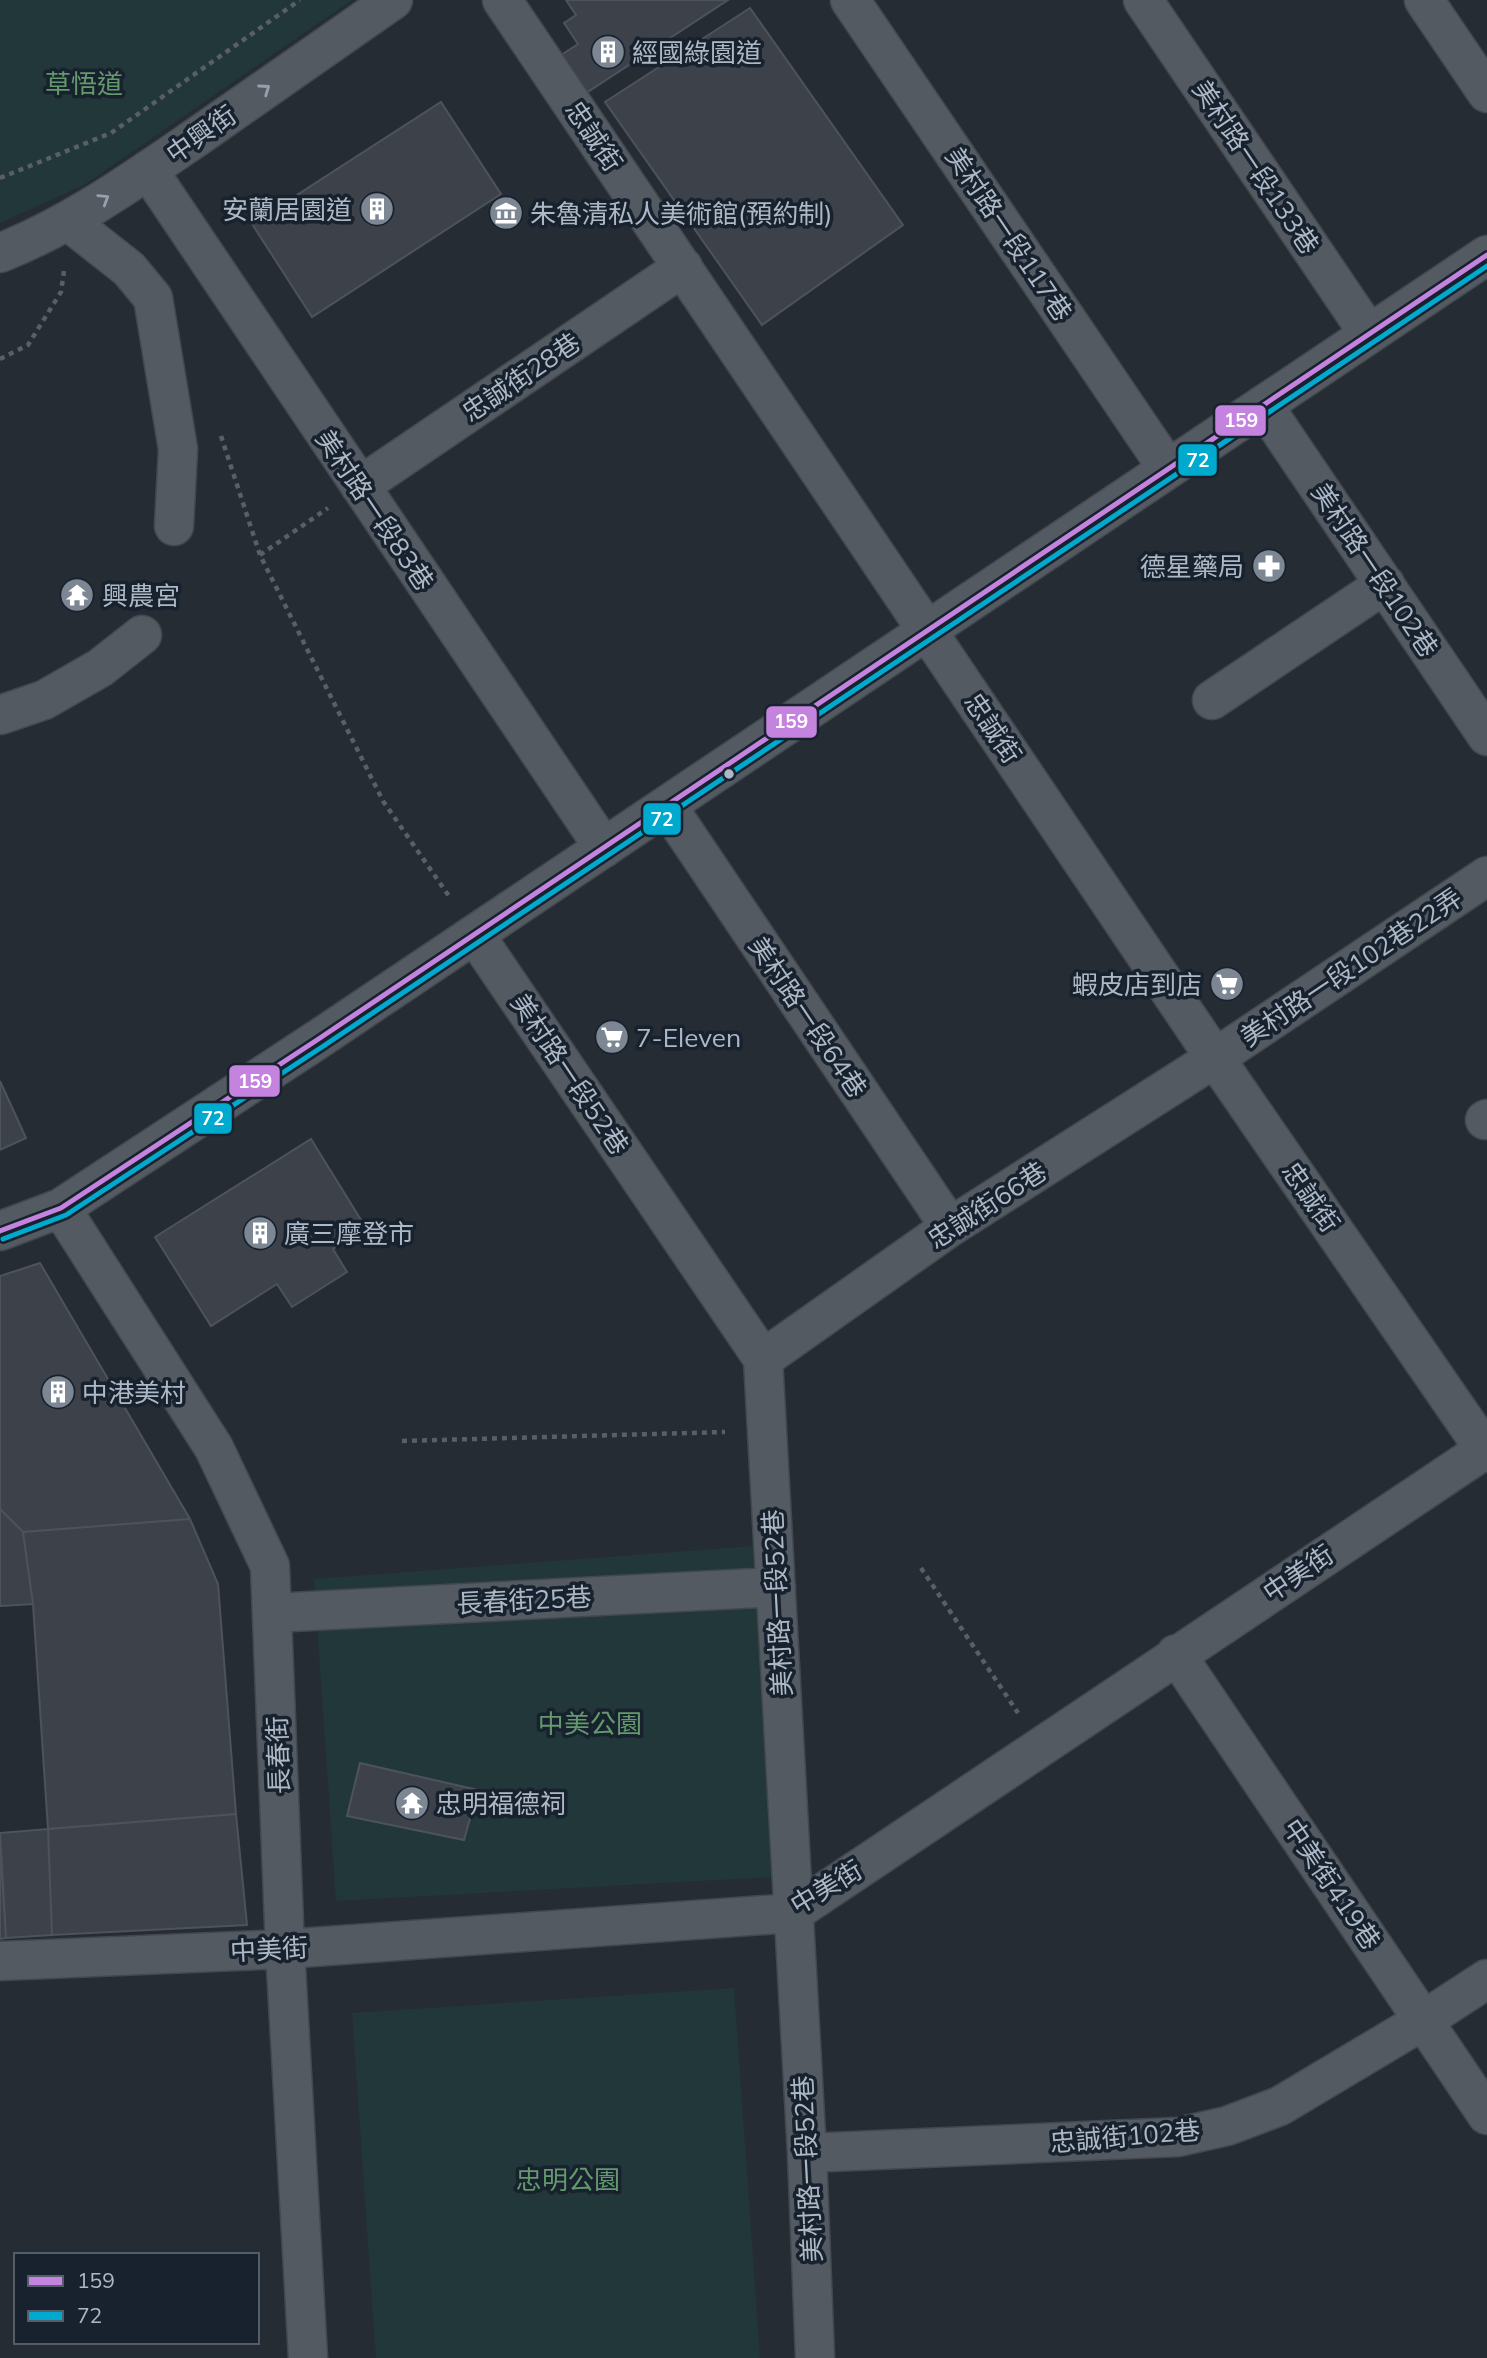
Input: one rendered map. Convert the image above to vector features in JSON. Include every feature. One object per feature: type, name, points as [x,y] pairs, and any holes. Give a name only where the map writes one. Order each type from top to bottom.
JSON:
[{"type":"street","name":"中興街","points":[[0,253],[37,238],[68,221],[148,170],[393,0]]},
{"type":"street","name":"忠誠街","points":[[502,0],[1215,1058],[1486,1450]]},
{"type":"street","name":"美村路一段117巷","points":[[850,0],[1168,469]]},
{"type":"street","name":"美村路一段133巷","points":[[1143,0],[1369,334]]},
{"type":"street","points":[[1424,0],[1487,93]]},
{"type":"street","name":"美村路一段83巷","points":[[148,170],[604,848]]},
{"type":"street","points":[[68,221],[129,269],[153,298],[178,449],[174,526]]},
{"type":"street","points":[[0,1231],[61,1208],[475,935],[1487,255]]},
{"type":"street","name":"忠誠街28巷","points":[[359,486],[683,267]]},
{"type":"street","name":"美村路一段102巷","points":[[1263,405],[1487,736]]},
{"type":"street","points":[[1212,700],[1385,584]]},
{"type":"street","points":[[0,715],[44,700],[100,668],[142,635]]},
{"type":"street","name":"美村路一段64巷","points":[[667,806],[950,1227]]},
{"type":"street","name":"美村路一段102巷22弄","points":[[1215,1058],[1487,876]]},
{"type":"street","name":"美村路一段52巷","points":[[475,935],[763,1359],[807,2153],[815,2358]]},
{"type":"street","name":"忠誠街66巷","points":[[763,1359],[950,1227],[1215,1058]]},
{"type":"street","name":"長春街","points":[[61,1208],[214,1448],[270,1566],[285,1949],[308,2358]]},
{"type":"street","name":"中美街","points":[[0,1961],[285,1949],[793,1913],[1176,1654],[1486,1450]]},
{"type":"street","name":"長春街25巷","points":[[272,1613],[776,1587]]},
{"type":"street","name":"中美街419巷","points":[[1176,1654],[1487,2115]]},
{"type":"street","name":"忠誠街102巷","points":[[807,2153],[1178,2137],[1227,2126],[1280,2106],[1487,1979]]},
{"type":"path","points":[[0,178],[111,133],[300,0]]},
{"type":"path","points":[[0,359],[28,345],[61,292],[69,240],[68,221]]},
{"type":"path","points":[[359,486],[260,555],[383,801],[475,935]]},
{"type":"path","points":[[402,1441],[768,1430]]},
{"type":"path","points":[[922,1568],[1040,1746]]},
{"type":"green space","name":"草悟道","points":[[0,0],[352,0],[84,185],[0,223]]},
{"type":"green space","name":"中美公園","points":[[754,1546],[772,1877],[336,1901],[314,1579]]},
{"type":"green space","name":"忠明公園","points":[[734,1988],[760,2358],[376,2358],[352,2013]]},
{"type":"building","name":"經國綠園道","points":[[566,0],[728,0],[580,97],[555,59],[578,44],[564,23],[576,15]]},
{"type":"building","points":[[750,8],[903,225],[762,325],[605,102]]},
{"type":"building","name":"安蘭居園道","points":[[441,102],[501,194],[312,317],[252,224]]},
{"type":"building","points":[[0,1081],[26,1138],[0,1150]]},
{"type":"building","name":"廣三摩登市","points":[[311,1139],[366,1228],[333,1249],[347,1272],[292,1307],[277,1284],[211,1326],[155,1237]]},
{"type":"building","name":"中港美村","points":[[40,1263],[190,1519],[23,1532],[0,1509],[0,1276]]},
{"type":"building","points":[[0,1509],[23,1532],[33,1604],[0,1606]]},
{"type":"building","points":[[190,1519],[218,1584],[236,1814],[48,1829],[33,1604],[23,1532]]},
{"type":"building","name":"忠明福德祠","points":[[360,1763],[478,1790],[464,1840],[347,1816]]},
{"type":"building","points":[[236,1814],[247,1925],[52,1935],[48,1829]]},
{"type":"building","points":[[48,1829],[52,1935],[6,1938],[0,1833]]},
{"type":"building","points":[[0,1843],[6,1938],[0,1939]]},
{"type":"transit line","name":"159","points":[[0,1231],[61,1208],[317,1040],[1487,255]]},
{"type":"transit line","name":"72","points":[[3,1239],[66,1215],[322,1047],[1487,266]]},
{"type":"place","name":"經國綠園道","points":[[608,52]]},
{"type":"place","name":"安蘭居園道","points":[[377,209]]},
{"type":"place","name":"朱魯清私人美術館(預約制)","points":[[506,213]]},
{"type":"place","name":"德星藥局","points":[[1269,566]]},
{"type":"place","name":"興農宮","points":[[77,595]]},
{"type":"place","name":"蝦皮店到店","points":[[1227,984]]},
{"type":"place","name":"7-Eleven","points":[[612,1037]]},
{"type":"place","name":"廣三摩登市","points":[[260,1233]]},
{"type":"place","name":"中港美村","points":[[58,1392]]},
{"type":"place","name":"忠明福德祠","points":[[412,1803]]}]
